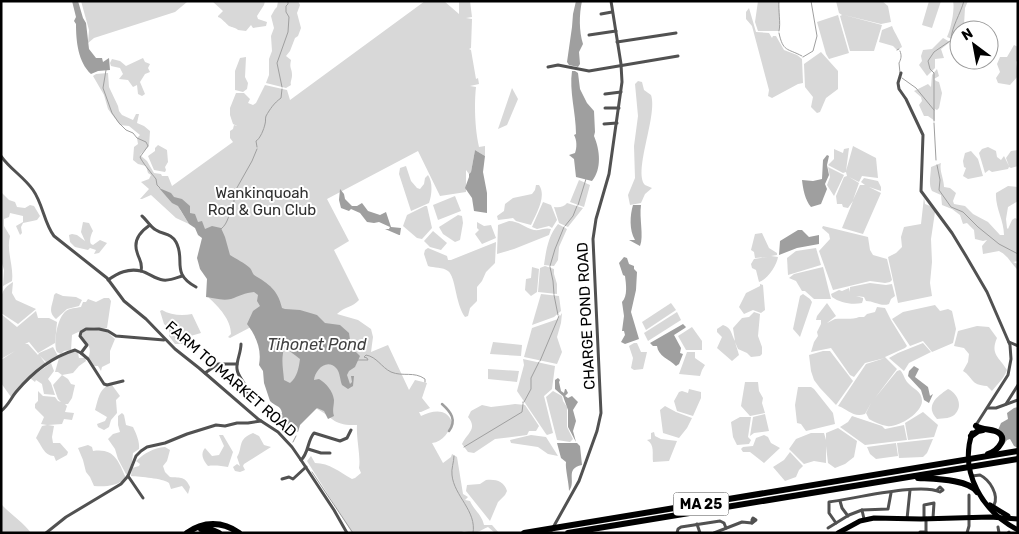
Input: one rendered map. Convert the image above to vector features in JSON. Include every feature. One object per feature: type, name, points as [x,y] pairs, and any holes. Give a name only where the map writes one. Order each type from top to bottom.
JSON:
[{"type":"highway","points":[[962,461],[990,453],[999,448],[1002,443],[1000,435],[995,431],[976,426]]},
{"type":"highway","points":[[971,436],[978,431],[987,430]]},
{"type":"highway","name":"MA 25","points":[[524,533],[1018,452]]},
{"type":"highway","name":"MA 25","points":[[568,533],[1018,459]]},
{"type":"highway","points":[[899,478],[959,482],[972,486],[977,492]]},
{"type":"highway","points":[[959,482],[973,478]]},
{"type":"highway","points":[[189,533],[199,526],[212,524],[228,527],[239,533]]},
{"type":"highway","points":[[189,533],[203,529],[210,529],[219,533]]},
{"type":"main road","points":[[976,426],[971,436],[969,456],[977,492],[997,517],[1018,530]]},
{"type":"main road","points":[[973,478],[981,495],[989,505],[1002,514],[1018,519]]},
{"type":"main road","points":[[985,516],[989,513],[989,509]]},
{"type":"main road","points":[[838,533],[864,520],[877,518],[907,519],[985,516],[1018,519]]},
{"type":"main road","points":[[969,517],[990,520],[1018,530]]},
{"type":"main road","points":[[1006,524],[1007,520],[1011,519]]},
{"type":"street","name":"CHARGE POND ROAD","points":[[550,533],[580,478],[601,416],[602,402],[592,239],[594,223],[609,178],[621,92],[621,66],[611,1]]},
{"type":"street","points":[[601,14],[612,12]]},
{"type":"street","points":[[589,36],[616,30]]},
{"type":"street","points":[[617,42],[676,33]]},
{"type":"street","points":[[548,67],[558,65],[589,72],[678,56]]},
{"type":"street","points":[[901,73],[898,83],[899,89],[906,99],[923,135],[921,191],[952,233],[966,256],[986,292],[1009,342],[1011,357],[1009,372],[976,426]]},
{"type":"street","points":[[605,94],[621,92]]},
{"type":"street","points":[[605,108],[619,108]]},
{"type":"street","points":[[604,124],[617,123]]},
{"type":"street","points":[[1,156],[8,165]]},
{"type":"street","points":[[1,162],[8,165]]},
{"type":"street","name":"FARM TO MARKET ROAD","points":[[8,165],[24,178],[32,188],[53,235],[109,280],[124,301],[146,319],[165,340],[262,421],[278,432],[292,446],[302,458],[347,533]]},
{"type":"street","points":[[142,216],[157,231],[166,233],[175,240],[178,246],[182,276],[196,288]]},
{"type":"street","points":[[141,271],[142,265],[136,251],[136,244],[143,230],[150,225]]},
{"type":"street","points":[[109,280],[126,270],[141,271],[162,280],[170,280],[182,276]]},
{"type":"street","points":[[81,353],[87,345],[80,336],[81,332],[89,328],[108,331],[116,336],[165,340]]},
{"type":"street","points":[[1009,342],[1018,346]]},
{"type":"street","points":[[241,344],[241,352],[237,364],[239,376],[246,385],[246,394]]},
{"type":"street","points":[[1,411],[35,372],[59,356],[75,350],[86,358],[105,385],[123,381]]},
{"type":"street","points":[[205,373],[218,364],[237,364]]},
{"type":"street","points":[[1005,404],[1018,385]]},
{"type":"street","points":[[988,408],[1018,400]]},
{"type":"street","points":[[46,533],[68,515],[121,484],[128,476],[136,456],[141,450],[216,425],[248,424],[262,421]]},
{"type":"street","points":[[302,458],[308,449],[311,436],[314,433],[341,441],[347,438],[351,430]]},
{"type":"street","points":[[308,449],[321,453],[330,453]]},
{"type":"street","points":[[282,479],[289,477],[293,479],[306,467]]},
{"type":"street","points":[[973,478],[980,475],[985,478],[995,493],[996,501],[994,505]]},
{"type":"street","points":[[128,476],[143,498]]},
{"type":"street","points":[[836,523],[829,513],[828,503],[919,488],[937,490]]},
{"type":"street","points":[[907,519],[910,490]]},
{"type":"street","points":[[828,528],[862,510],[888,508],[891,493]]},
{"type":"street","points":[[967,533],[969,495]]},
{"type":"street","points":[[840,501],[848,516]]},
{"type":"street","points":[[920,532],[926,532],[925,505],[934,504],[934,518]]},
{"type":"street","points":[[862,510],[864,520]]},
{"type":"street","points":[[677,533],[679,528],[721,521],[726,528]]},
{"type":"street","points":[[714,533],[743,522],[752,522]]},
{"type":"street","points":[[697,524],[700,533]]},
{"type":"street","points":[[998,526],[999,533]]},
{"type":"green space","points":[[81,1],[187,2],[175,12],[94,38],[88,43],[89,30]]},
{"type":"green space","points":[[212,1],[265,1],[257,16],[258,19],[267,22],[266,26],[253,28],[251,25],[246,31],[229,26],[218,17],[223,11]]},
{"type":"green space","points":[[278,1],[298,1],[300,5],[297,13],[301,28],[286,56],[291,60],[292,75],[291,85],[286,88],[266,83],[272,51],[271,36],[274,28],[271,16],[277,7]]},
{"type":"green space","name":"Wankinquoah Rod & Gun Club","points":[[425,1],[444,1],[459,14],[459,1],[470,1],[472,17],[466,18],[472,19],[471,48],[469,49],[471,50],[476,79],[478,78],[479,84],[470,86],[476,87],[477,133],[479,147],[485,146],[485,156],[475,150],[471,172],[469,174],[466,170],[466,192],[440,196],[418,151],[327,199],[349,241],[334,250],[359,300],[337,314],[358,320],[371,329],[373,337],[371,352],[388,345],[409,390],[415,380],[427,383],[422,398],[430,408],[419,412],[421,416],[442,412],[452,422],[445,436],[439,441],[432,443],[443,463],[452,454],[457,457],[463,494],[468,497],[465,500],[470,501],[482,518],[484,525],[492,525],[499,533],[495,533],[488,527],[474,533],[464,531],[459,533],[352,533],[307,461],[311,456],[315,463],[330,466],[352,479],[355,478],[361,473],[359,468],[357,425],[343,424],[310,405],[269,393],[257,337],[251,327],[230,338],[228,337],[231,334],[227,319],[209,298],[212,293],[212,243],[179,208],[189,224],[176,218],[151,195],[140,199],[149,189],[141,182],[149,179],[151,175],[148,173],[146,166],[138,164],[133,160],[134,147],[138,144],[137,138],[140,135],[129,126],[120,125],[108,109],[104,95],[93,76],[108,73],[109,87],[122,115],[133,120],[136,114],[139,114],[137,123],[150,131],[149,146],[140,155],[147,161],[154,173],[168,176],[172,186],[233,142],[230,138],[230,131],[234,125],[237,126],[233,124],[230,108],[236,93],[244,93],[250,99],[248,103],[253,105],[256,103],[265,85],[287,90],[290,100]]},
{"type":"green space","points":[[758,1],[779,1],[779,31],[758,31],[755,22]]},
{"type":"green space","points":[[836,1],[882,1],[888,6],[891,22],[881,24],[844,15],[882,25],[874,51],[850,51],[840,16],[842,15],[839,13]]},
{"type":"green space","points":[[929,1],[941,1],[932,28],[922,25]]},
{"type":"green space","points":[[953,1],[968,1],[965,8],[964,20],[952,20]]},
{"type":"green space","points":[[749,8],[756,32],[769,33],[772,38],[776,36],[784,50],[802,59],[803,83],[772,98],[768,96],[769,90],[752,26],[746,19],[746,12]]},
{"type":"green space","points":[[838,15],[849,53],[829,59],[817,22]]},
{"type":"green space","points":[[892,26],[902,47],[897,50],[893,46],[879,42],[882,30]]},
{"type":"green space","points":[[943,38],[949,41],[941,49],[944,58],[935,59],[935,68],[927,76],[919,65],[922,61],[923,50],[932,49]]},
{"type":"green space","points":[[1014,45],[1018,47],[1018,59],[1016,62],[1018,76],[1010,85],[998,83],[996,78],[1000,72],[1000,57],[1007,57]]},
{"type":"green space","points":[[821,52],[838,71],[838,89],[826,98],[820,112],[817,113],[811,107],[813,97],[805,87],[804,64]]},
{"type":"green space","points":[[246,57],[245,77],[248,83],[247,89],[243,92],[235,90],[235,71],[240,58]]},
{"type":"green space","points":[[143,58],[145,62],[150,64],[148,68],[150,72],[145,74],[140,82],[145,94],[142,96],[138,94],[137,85],[133,87],[128,80],[119,79],[123,74],[120,68],[111,66],[110,63],[112,59],[120,61],[126,66]]},
{"type":"green space","points":[[937,69],[939,76],[934,79],[939,82],[942,93],[939,108],[935,109],[935,121],[928,116],[924,116],[919,105],[922,101],[921,97],[914,91],[928,84],[931,87],[932,75]]},
{"type":"green space","points":[[638,81],[642,82],[644,90],[651,95],[651,116],[643,156],[642,178],[645,185],[652,188],[645,194],[641,203],[630,205],[628,195],[635,178],[634,146],[638,116],[635,84]]},
{"type":"green space","points":[[512,88],[518,99],[507,125],[498,129]]},
{"type":"green space","points":[[158,145],[167,150],[168,162],[165,172],[154,170],[148,156],[155,151]]},
{"type":"green space","points":[[853,146],[876,158],[878,178],[862,176],[859,182],[849,177],[859,183],[853,200],[860,185],[865,185],[861,182],[864,178],[878,181],[881,187],[881,191],[869,187],[881,193],[863,234],[842,228],[853,201],[848,208],[843,207],[842,204],[837,204],[836,196],[844,177],[847,176],[846,172],[843,173],[828,165],[834,159],[834,149],[843,153],[844,149],[849,148],[846,171]]},
{"type":"green space","points":[[988,147],[996,151],[997,157],[1001,160],[1004,156],[1009,166],[1006,158],[1011,151],[1018,150],[1018,166],[992,172],[989,170],[985,173],[979,153],[982,149]]},
{"type":"green space","points":[[971,151],[978,159],[983,176],[968,179],[963,176],[966,168],[963,161],[965,153]]},
{"type":"green space","points":[[941,163],[944,187],[950,188],[956,193],[953,201],[954,204],[965,206],[973,214],[988,222],[1000,235],[1004,235],[1004,230],[996,193],[1008,186],[1018,187],[1018,201],[1008,207],[1006,219],[1008,229],[1012,220],[1017,219],[1018,261],[1013,262],[1018,264],[1018,270],[999,251],[983,254],[982,246],[987,240],[975,239],[974,230],[967,223],[963,224],[960,215],[942,205],[941,195],[932,191],[930,182],[931,167]]},
{"type":"green space","points":[[406,166],[411,181],[417,188],[420,189],[428,175],[431,185],[429,203],[411,211],[399,174],[400,168]]},
{"type":"green space","points":[[828,167],[844,175],[834,196],[827,185],[830,177]]},
{"type":"green space","points":[[579,180],[590,185],[584,207],[570,202]]},
{"type":"green space","points":[[536,185],[539,185],[542,194],[538,210],[531,225],[516,221],[513,218],[498,220],[497,216],[504,211],[505,204],[513,198],[532,194]]},
{"type":"green space","points":[[1,192],[9,200],[15,202],[17,207],[34,206],[40,216],[37,220],[23,223],[20,235],[16,226],[23,222],[23,216],[10,213],[9,217],[4,219],[4,226],[10,236],[12,281],[3,286],[4,270],[1,260]]},
{"type":"green space","points":[[455,196],[461,211],[438,220],[433,205]]},
{"type":"green space","points":[[924,197],[925,204],[930,206],[935,212],[931,239],[932,262],[930,283],[932,296],[898,303],[888,257],[902,247],[901,237],[904,227],[921,224]]},
{"type":"green space","points":[[543,202],[551,205],[557,220],[552,228],[549,226],[537,229],[532,227]]},
{"type":"green space","points":[[567,203],[583,208],[568,227],[559,223],[554,207],[561,207]]},
{"type":"green space","points":[[427,206],[432,228],[422,239],[417,238],[403,226],[407,215]]},
{"type":"green space","points":[[458,215],[462,216],[463,223],[460,240],[455,242],[443,234],[439,227]]},
{"type":"green space","points":[[509,221],[534,230],[551,229],[549,235],[497,254],[498,225]]},
{"type":"green space","points":[[83,222],[89,223],[93,231],[90,238],[91,244],[93,245],[100,240],[107,243],[99,253],[94,254],[96,250],[90,248],[88,250],[75,247],[70,242],[69,235],[72,234],[85,241],[81,232]]},
{"type":"green space","points":[[477,222],[484,226],[491,225],[496,238],[482,244],[475,234],[479,230]]},
{"type":"green space","points":[[558,224],[567,229],[559,247],[558,260],[554,266],[544,265],[550,239]]},
{"type":"green space","points":[[823,226],[868,237],[870,250],[873,255],[887,259],[892,280],[885,283],[870,281],[833,290],[819,251],[830,239],[829,234],[822,228]]},
{"type":"green space","points":[[433,231],[447,243],[441,250],[430,247],[424,241]]},
{"type":"green space","points":[[762,233],[769,248],[777,253],[777,255],[771,256],[778,257],[771,272],[759,282],[756,270],[752,268],[751,264],[754,259],[768,257],[755,258],[754,252],[751,250],[755,234]]},
{"type":"green space","points":[[496,242],[495,263],[486,272],[477,287],[477,301],[470,308],[468,316],[465,317],[459,305],[451,274],[444,269],[428,266],[424,254],[425,250],[428,248],[447,256],[448,260],[451,260]]},
{"type":"green space","points":[[816,248],[821,265],[788,275],[787,258],[796,251]]},
{"type":"green space","points":[[545,266],[554,269],[557,294],[538,292],[540,268]]},
{"type":"green space","points":[[532,267],[539,269],[537,292],[531,296],[525,290],[526,279],[531,278]]},
{"type":"green space","points":[[823,267],[831,299],[814,299],[805,291],[802,291],[796,281],[789,278],[794,274]]},
{"type":"green space","points":[[13,282],[12,293],[16,300],[36,309],[18,324],[1,313],[3,291]]},
{"type":"green space","points":[[870,283],[892,284],[895,296],[889,304],[883,305],[866,301],[864,297],[856,296],[863,298],[862,303],[846,303],[835,299],[831,294],[849,288],[850,292],[850,287]]},
{"type":"green space","points":[[760,284],[763,285],[765,310],[761,313],[753,310],[744,314],[739,307],[746,293],[760,286]]},
{"type":"green space","points":[[56,293],[82,300],[79,306],[67,309],[56,319],[51,308]]},
{"type":"green space","points":[[541,294],[559,296],[561,311],[554,317],[532,325]]},
{"type":"green space","points":[[803,294],[812,302],[800,337],[793,329],[800,296]]},
{"type":"green space","points":[[109,298],[111,301],[107,328],[91,327],[80,331],[72,335],[71,350],[64,351],[61,354],[57,352],[55,343],[60,319],[63,314],[69,309],[81,307],[83,302],[86,302],[88,299],[96,302]]},
{"type":"green space","points":[[671,303],[676,310],[646,330],[642,322]]},
{"type":"green space","points":[[827,303],[836,316],[827,323],[835,319],[864,317],[875,312],[877,307],[885,308],[907,346],[885,357],[897,369],[875,398],[897,371],[900,370],[922,398],[921,406],[909,419],[897,425],[887,426],[869,419],[866,413],[871,403],[865,414],[861,415],[854,414],[838,406],[866,364],[885,358],[865,363],[854,377],[850,375],[831,348],[811,352],[821,324],[821,320],[816,320],[817,316]]},
{"type":"green space","points":[[935,305],[940,311],[948,309],[952,311],[956,329],[953,343],[932,352],[923,341],[910,346],[892,319],[903,312]]},
{"type":"green space","points":[[36,311],[38,318],[49,318],[57,322],[55,343],[38,353],[29,342],[25,344],[28,344],[38,355],[53,347],[58,356],[47,363],[40,356],[46,364],[11,397],[1,383],[1,360],[15,351],[1,359],[1,314],[17,327]]},
{"type":"green space","points":[[160,311],[176,315],[192,314],[201,333],[187,337],[183,340],[183,344],[175,344],[169,336],[169,328],[164,324]]},
{"type":"green space","points":[[677,312],[681,320],[648,341],[644,333]]},
{"type":"green space","points":[[754,312],[760,314],[758,336],[762,347],[762,354],[751,357],[738,349],[735,342],[739,355],[732,361],[717,348],[722,337],[717,332],[717,329],[723,325],[726,326],[735,341],[733,328],[742,318],[749,317]]},
{"type":"green space","points":[[562,313],[557,337],[562,352],[557,364],[524,357],[532,328],[558,319]]},
{"type":"green space","points":[[977,326],[989,327],[997,338],[994,348],[995,352],[1007,370],[992,391],[987,386],[975,383],[963,371],[968,362],[969,354],[964,348],[954,346],[958,331]]},
{"type":"green space","points":[[692,327],[702,341],[702,350],[686,350],[678,336]]},
{"type":"green space","points":[[87,329],[106,331],[115,339],[110,351],[110,363],[102,367],[101,371],[98,366],[93,366],[88,358],[90,349],[81,335]]},
{"type":"green space","points":[[493,342],[522,345],[521,356],[490,354]]},
{"type":"green space","points":[[637,343],[641,352],[647,352],[643,369],[634,370],[631,368],[633,358],[629,346]]},
{"type":"green space","points":[[923,343],[931,352],[909,363],[904,371],[889,358],[898,353]]},
{"type":"green space","points":[[75,351],[78,353],[79,358],[85,358],[86,361],[73,373],[62,375],[55,372],[59,358]]},
{"type":"green space","points":[[830,351],[853,381],[836,405],[814,380],[811,371],[809,355]]},
{"type":"green space","points":[[687,352],[695,352],[695,358],[705,365],[700,376],[679,374]]},
{"type":"green space","points":[[523,359],[555,366],[552,389],[544,396],[553,433],[546,434],[517,391],[524,365]]},
{"type":"green space","points":[[51,363],[54,371],[48,379],[55,395],[44,394],[42,384],[30,378]]},
{"type":"green space","points":[[488,369],[519,371],[517,382],[488,379]]},
{"type":"green space","points":[[62,375],[71,384],[75,385],[72,398],[68,404],[65,404],[67,406],[65,412],[74,413],[72,420],[64,419],[62,424],[48,425],[54,426],[53,443],[60,443],[68,452],[67,455],[56,461],[54,456],[45,452],[36,438],[42,426],[47,425],[41,424],[44,417],[35,408],[35,404],[38,401],[38,391],[43,396],[55,397],[61,402],[53,385]]},
{"type":"green space","points":[[745,382],[758,382],[765,413],[750,416],[741,406]]},
{"type":"green space","points":[[109,385],[112,385],[120,396],[116,400],[117,413],[111,420],[109,427],[104,430],[98,427],[97,424],[105,421],[107,417],[95,410],[101,392]]},
{"type":"green space","points":[[798,387],[811,387],[814,389],[833,413],[835,424],[806,431],[801,424],[797,423],[795,405]]},
{"type":"green space","points":[[689,389],[701,392],[701,398],[693,416],[677,411],[674,401],[679,392],[688,393]]},
{"type":"green space","points":[[948,389],[958,399],[958,410],[952,416],[937,419],[932,406],[936,399]]},
{"type":"green space","points":[[553,391],[562,396],[567,407],[567,427],[573,439],[570,442],[557,440],[546,397]]},
{"type":"green space","points":[[515,404],[525,405],[539,426],[536,431],[529,431],[527,435],[495,439],[474,453],[468,452],[462,444],[472,428],[468,417],[471,411],[482,405],[491,407]]},
{"type":"green space","points":[[665,406],[692,418],[679,438],[663,433],[660,410]]},
{"type":"green space","points":[[923,412],[938,425],[934,437],[908,440],[905,423]]},
{"type":"green space","points":[[122,413],[126,425],[133,427],[139,446],[139,449],[133,453],[127,476],[115,449],[108,439],[113,434],[120,432],[118,416]]},
{"type":"green space","points":[[765,414],[769,431],[754,433],[750,436],[753,417]]},
{"type":"green space","points":[[852,416],[882,426],[885,429],[904,425],[907,440],[865,445],[840,427],[848,422]]},
{"type":"green space","points":[[740,417],[751,417],[748,437],[751,440],[749,444],[737,445],[733,437],[731,422]]},
{"type":"green space","points":[[838,428],[857,441],[854,457],[845,464],[835,468],[828,463],[826,446],[826,463],[814,461],[804,464],[789,449],[796,439],[811,433],[824,433],[826,440],[826,433]]},
{"type":"green space","points":[[654,432],[655,436],[661,439],[677,441],[669,461],[653,462],[652,447],[647,440],[651,439],[651,433]]},
{"type":"green space","points":[[253,433],[259,436],[264,445],[271,447],[244,464],[245,470],[235,471],[233,467],[237,464],[240,466],[237,457],[242,441]]},
{"type":"green space","points":[[219,435],[223,435],[233,452],[228,467],[208,466],[203,457],[205,448],[212,456],[219,455],[224,446]]},
{"type":"green space","points":[[531,435],[546,437],[558,456],[548,454],[538,447],[511,443],[510,440]]},
{"type":"green space","points":[[764,435],[768,437],[771,443],[780,448],[764,463],[750,452],[743,452],[741,449],[753,446],[756,438]]},
{"type":"green space","points":[[933,439],[927,453],[923,457],[899,458],[897,443]]},
{"type":"green space","points":[[896,443],[898,456],[876,459],[870,454],[867,447]]},
{"type":"green space","points":[[88,445],[92,447],[93,451],[111,453],[118,461],[126,478],[119,483],[111,485],[94,486],[86,472],[78,448]]},
{"type":"green space","points":[[165,447],[170,450],[167,461],[163,466],[165,472],[170,477],[182,478],[186,481],[190,487],[188,494],[182,486],[171,489],[166,481],[131,476],[132,468],[140,464],[136,461],[139,458],[153,450]]},
{"type":"green space","points":[[790,452],[803,466],[796,477],[785,481],[773,467],[784,460]]},
{"type":"green space","points":[[486,480],[499,481],[507,491],[498,502],[490,521],[466,491],[467,485],[480,484]]},
{"type":"green space","points":[[1,504],[24,525],[31,533],[1,533]]},
{"type":"water","points":[[72,1],[78,1],[86,23],[89,49],[96,58],[102,58],[103,62],[109,58],[110,70],[91,74],[83,64],[77,44],[76,24],[74,21],[76,17]]},
{"type":"water","points":[[576,1],[582,1],[580,23],[583,44],[579,52],[580,64],[578,67],[569,65],[567,62]]},
{"type":"water","points":[[572,71],[578,73],[580,89],[587,103],[594,111],[594,136],[598,147],[599,165],[592,181],[576,177],[574,159],[569,155],[575,153],[576,146],[571,86]]},
{"type":"water","points":[[475,150],[485,156],[483,172],[487,193],[487,213],[474,211],[472,198],[465,188],[471,172]]},
{"type":"water","points":[[827,155],[829,156],[827,165],[829,175],[825,184],[827,189],[821,204],[811,207],[806,198],[802,180],[813,181],[822,179],[823,160]]},
{"type":"water","name":"Tihonet Pond","points":[[159,188],[171,193],[174,197],[182,199],[190,206],[190,213],[195,214],[198,222],[202,221],[205,229],[212,226],[221,228],[230,255],[248,266],[254,275],[272,288],[282,308],[300,310],[317,315],[325,323],[340,325],[349,333],[351,347],[360,356],[355,367],[347,375],[350,384],[352,382],[351,376],[354,376],[353,386],[348,389],[342,385],[339,372],[329,364],[319,369],[314,380],[319,379],[331,390],[334,400],[334,416],[328,419],[324,411],[317,408],[300,425],[298,432],[277,424],[279,415],[282,413],[279,407],[270,401],[264,383],[263,371],[259,365],[258,343],[247,324],[253,311],[260,306],[257,301],[258,295],[254,292],[224,300],[206,297],[207,279],[200,269],[197,258],[202,238],[198,235],[195,228],[189,224],[178,206],[172,203]],"holes":[[[284,348],[300,359],[296,375],[290,383],[284,380]]]},
{"type":"water","points":[[340,189],[345,199],[352,206],[362,203],[368,211],[380,215],[386,212],[391,227],[401,228],[400,235],[385,229],[390,227],[379,222],[367,222],[360,213],[351,209],[349,211],[341,208],[339,200]]},
{"type":"water","points":[[633,205],[641,205],[642,237],[640,246],[629,240],[635,240],[631,222]]},
{"type":"water","points":[[798,230],[802,230],[809,237],[819,235],[819,244],[797,248],[779,255],[780,241]]},
{"type":"water","points":[[624,257],[627,258],[629,264],[634,266],[637,272],[636,290],[631,312],[639,339],[625,344],[621,342],[625,335],[624,331],[622,331],[624,316],[622,302],[626,293],[626,286],[625,276],[619,263]]},
{"type":"water","points":[[683,324],[686,327],[674,335],[681,348],[680,353],[683,354],[679,364],[676,366],[662,355],[657,346],[653,346],[650,343]]},
{"type":"water","points":[[914,366],[919,369],[915,377],[928,387],[930,396],[933,394],[929,403],[924,400],[921,390],[908,376],[909,371]]},
{"type":"water","points":[[558,378],[561,391],[564,393],[566,389],[568,393],[565,396],[568,398],[572,396],[578,402],[573,410],[576,421],[573,431],[576,442],[568,427],[568,410],[563,396],[555,389],[555,380]]},
{"type":"water","points":[[1018,407],[1018,448],[1014,446],[1010,439],[1004,444],[1004,439],[998,430],[1001,423],[1008,419],[1007,413]]},
{"type":"water","points":[[557,443],[577,443],[580,446],[582,465],[572,472],[572,483],[569,491],[566,462],[561,458]]},
{"type":"waterway","points":[[282,87],[277,63],[288,32],[289,17],[286,12],[288,1]]},
{"type":"waterway","points":[[779,1],[779,31]]},
{"type":"waterway","points":[[803,57],[813,51],[817,36],[811,1]]},
{"type":"waterway","points":[[957,20],[964,1]]},
{"type":"waterway","points":[[779,33],[784,47],[802,56]]},
{"type":"waterway","points":[[934,121],[934,73],[930,69],[928,61],[934,52],[949,42]]},
{"type":"waterway","points":[[900,51],[900,73]]},
{"type":"waterway","points":[[106,70],[103,88],[112,113],[126,130],[146,142],[148,146],[140,157],[156,179],[157,185],[160,188]]},
{"type":"waterway","points":[[902,78],[916,88],[934,110]]},
{"type":"waterway","points":[[257,147],[256,141],[263,131],[266,116],[272,106],[281,98],[282,89]]},
{"type":"waterway","points":[[934,123],[936,160]]},
{"type":"waterway","points":[[234,193],[257,149]]},
{"type":"waterway","points":[[937,165],[940,180],[939,190],[951,207],[963,212],[999,244],[1018,254]]},
{"type":"waterway","points":[[578,205],[586,179]]},
{"type":"waterway","points":[[221,229],[226,224],[234,206],[234,195]]},
{"type":"waterway","points":[[565,226],[573,216],[577,206]]},
{"type":"waterway","points":[[550,266],[564,227]]},
{"type":"waterway","points":[[550,267],[554,294]]},
{"type":"waterway","points":[[554,295],[558,315]]},
{"type":"waterway","points":[[540,361],[559,316]]},
{"type":"waterway","points":[[358,360],[368,360],[364,357],[366,355],[370,356],[391,372],[417,375],[425,379],[425,382]]},
{"type":"waterway","points":[[524,402],[531,389],[531,378],[539,362]]},
{"type":"waterway","points":[[442,404],[452,416],[453,423],[449,431]]},
{"type":"waterway","points":[[464,447],[522,412],[523,404]]},
{"type":"waterway","points":[[293,442],[296,436]]},
{"type":"waterway","points":[[454,456],[452,473],[454,483],[472,518],[473,533]]},
{"type":"waterway","points":[[312,472],[353,533]]}]
